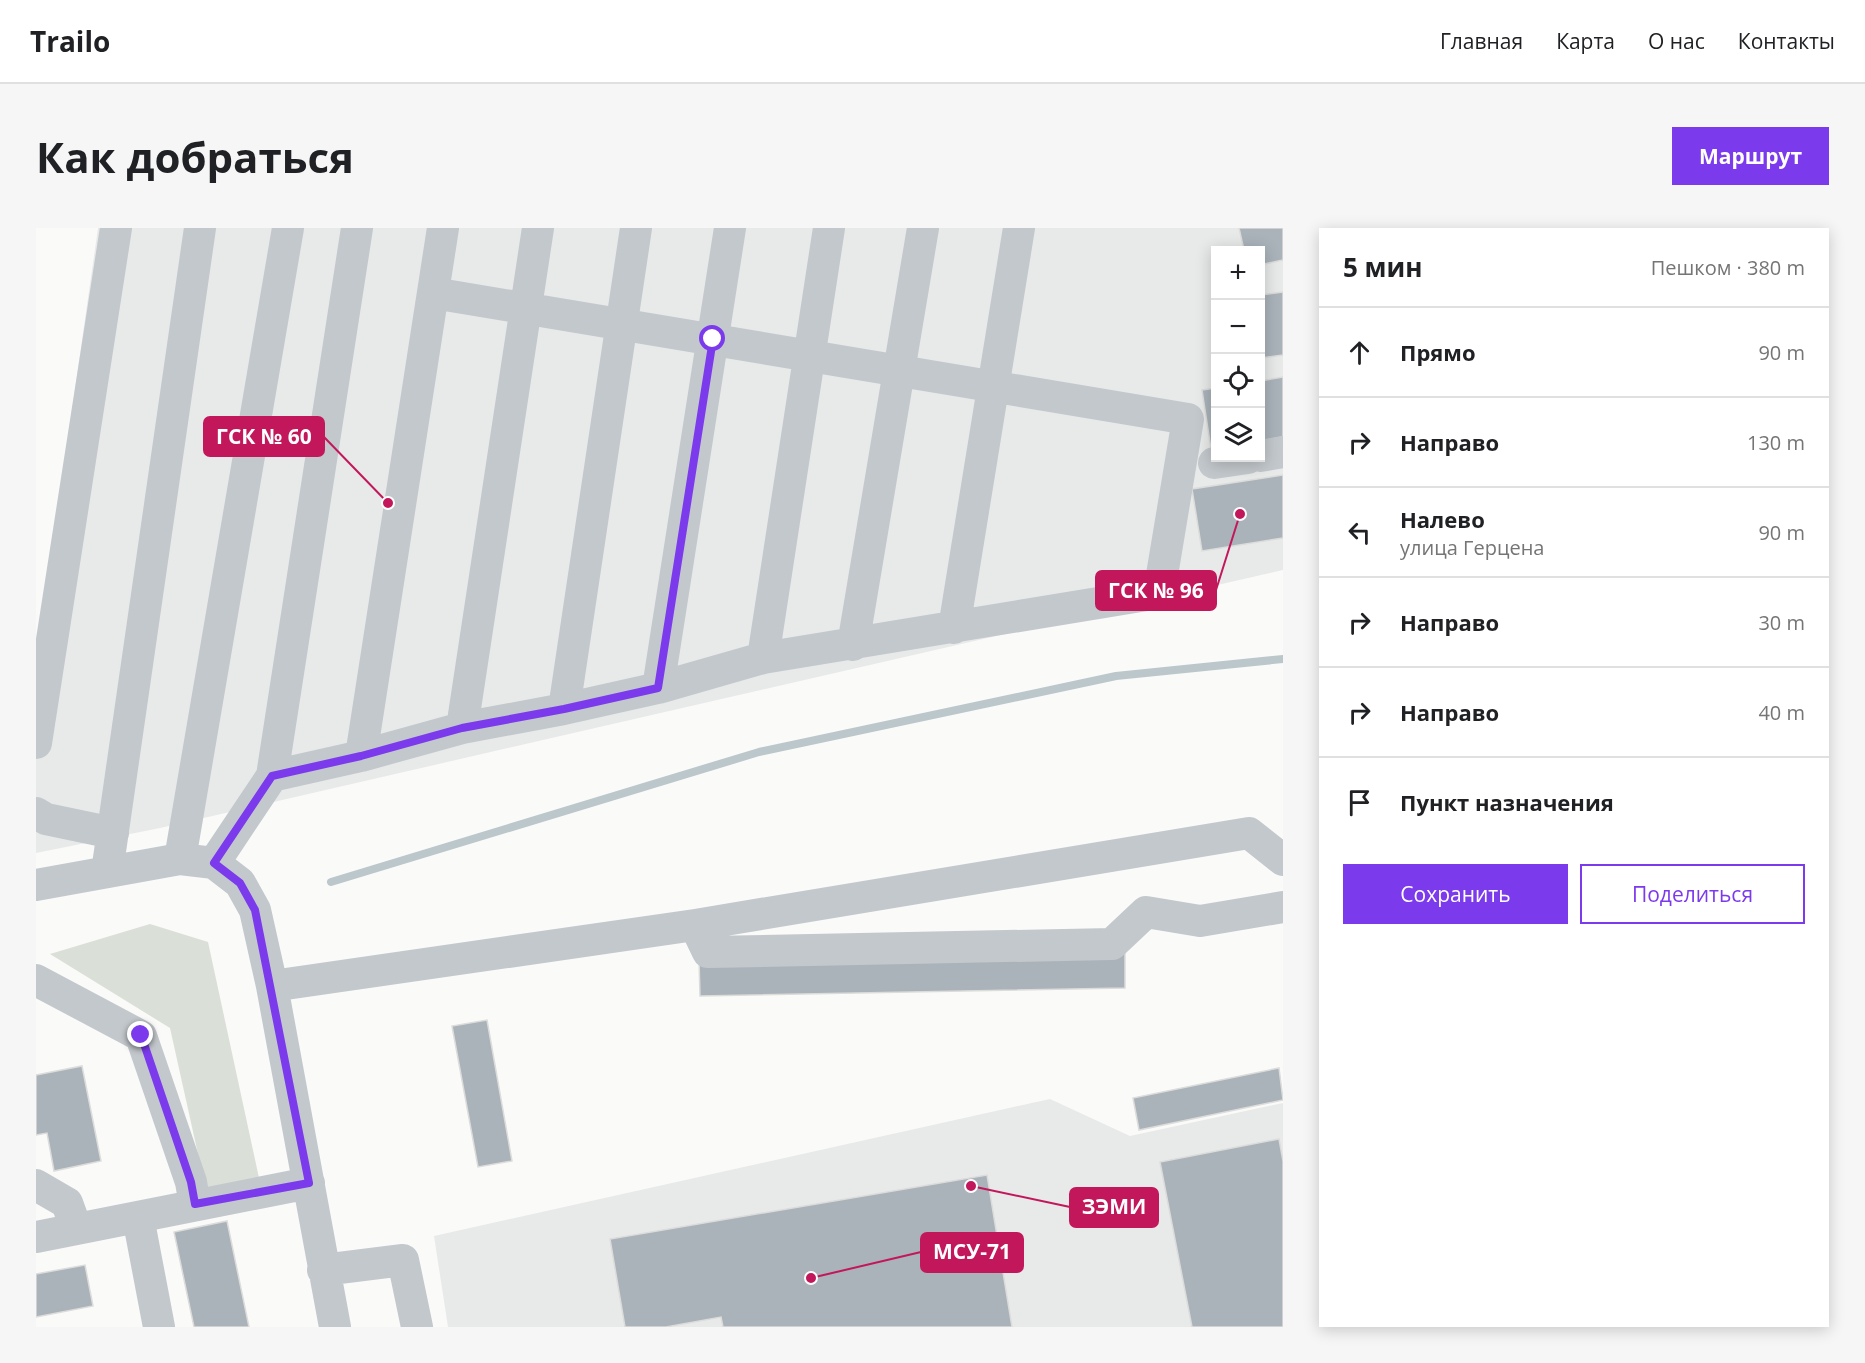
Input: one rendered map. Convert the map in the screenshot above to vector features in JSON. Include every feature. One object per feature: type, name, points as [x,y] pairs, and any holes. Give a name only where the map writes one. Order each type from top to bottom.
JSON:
[{"type":"street","points":[[36,743],[116,228]]},
{"type":"street","points":[[107,872],[200,228]]},
{"type":"street","points":[[180,859],[288,228]]},
{"type":"street","points":[[214,863],[272,776],[357,228]]},
{"type":"street","points":[[361,756],[443,228]]},
{"type":"street","points":[[462,728],[538,228]]},
{"type":"street","points":[[564,709],[636,228]]},
{"type":"street","points":[[658,688],[730,228]]},
{"type":"street","points":[[763,658],[829,228]]},
{"type":"street","points":[[853,645],[923,228]]},
{"type":"street","points":[[954,628],[1018,228]]},
{"type":"street","points":[[272,776],[361,756],[462,728],[658,688],[763,658],[853,645],[1159,592],[1188,419],[433,293]]},
{"type":"street","points":[[1265,455],[1283,452]]},
{"type":"street","points":[[1214,463],[1221,462]]},
{"type":"street","points":[[36,813],[46,819],[113,833]]},
{"type":"street","points":[[272,986],[695,925],[1249,833],[1283,860]]},
{"type":"street","points":[[36,885],[180,859],[214,863],[240,883],[255,910],[272,986],[335,1327]]},
{"type":"street","points":[[695,925],[708,952],[1112,944],[1146,912],[1200,921],[1283,907]]},
{"type":"street","points":[[36,980],[141,1035],[191,1182],[195,1204]]},
{"type":"street","points":[[36,1237],[309,1183]]},
{"type":"street","points":[[36,1185],[67,1203],[76,1228]]},
{"type":"street","points":[[138,1217],[159,1327]]},
{"type":"street","points":[[324,1270],[403,1260],[417,1327]]},
{"type":"shaded area","points":[[98,228],[1283,228],[1283,570],[160,828],[36,853],[36,663]]},
{"type":"shaded area","points":[[150,924],[208,942],[259,1178],[206,1190],[170,1028],[50,954]]},
{"type":"shaded area","points":[[1050,1099],[1130,1136],[1283,1103],[1283,1327],[448,1327],[434,1236]]},
{"type":"building","points":[[1239,228],[1283,228],[1283,260],[1265,264],[1265,246],[1243,246]]},
{"type":"building","points":[[1283,292],[1283,355],[1265,357],[1265,294]]},
{"type":"building","points":[[1283,377],[1283,437],[1265,440],[1265,408],[1265,380]]},
{"type":"building","points":[[1211,389],[1211,449],[1202,390]]},
{"type":"building","points":[[1283,475],[1283,538],[1202,551],[1192,489]]},
{"type":"building","points":[[1125,951],[1125,988],[700,996],[699,959]]},
{"type":"building","points":[[487,1020],[512,1161],[478,1167],[452,1026]]},
{"type":"building","points":[[82,1066],[101,1161],[54,1171],[47,1133],[36,1135],[36,1075]]},
{"type":"building","points":[[1279,1068],[1283,1100],[1139,1130],[1133,1098]]},
{"type":"building","points":[[1279,1139],[1283,1161],[1283,1327],[1192,1327],[1160,1162]]},
{"type":"building","points":[[987,1175],[1012,1327],[723,1327],[721,1317],[666,1327],[625,1327],[610,1239]]},
{"type":"building","points":[[227,1221],[249,1327],[194,1327],[174,1232]]},
{"type":"building","points":[[85,1265],[93,1306],[36,1317],[36,1274]]},
{"type":"waterway","points":[[331,882],[759,752],[1116,676],[1283,659]]},
{"type":"place","name":"ГСК № 60","points":[[388,503]]},
{"type":"place","name":"ГСК № 96","points":[[1240,514]]},
{"type":"place","name":"ЗЭМИ","points":[[971,1186]]},
{"type":"place","name":"МСУ-71","points":[[811,1278]]},
{"type":"route","points":[[141,1035],[191,1182],[195,1204],[309,1183],[272,986],[255,910],[240,883],[214,863],[272,776],[361,756],[462,728],[658,688],[713,339]]}]
